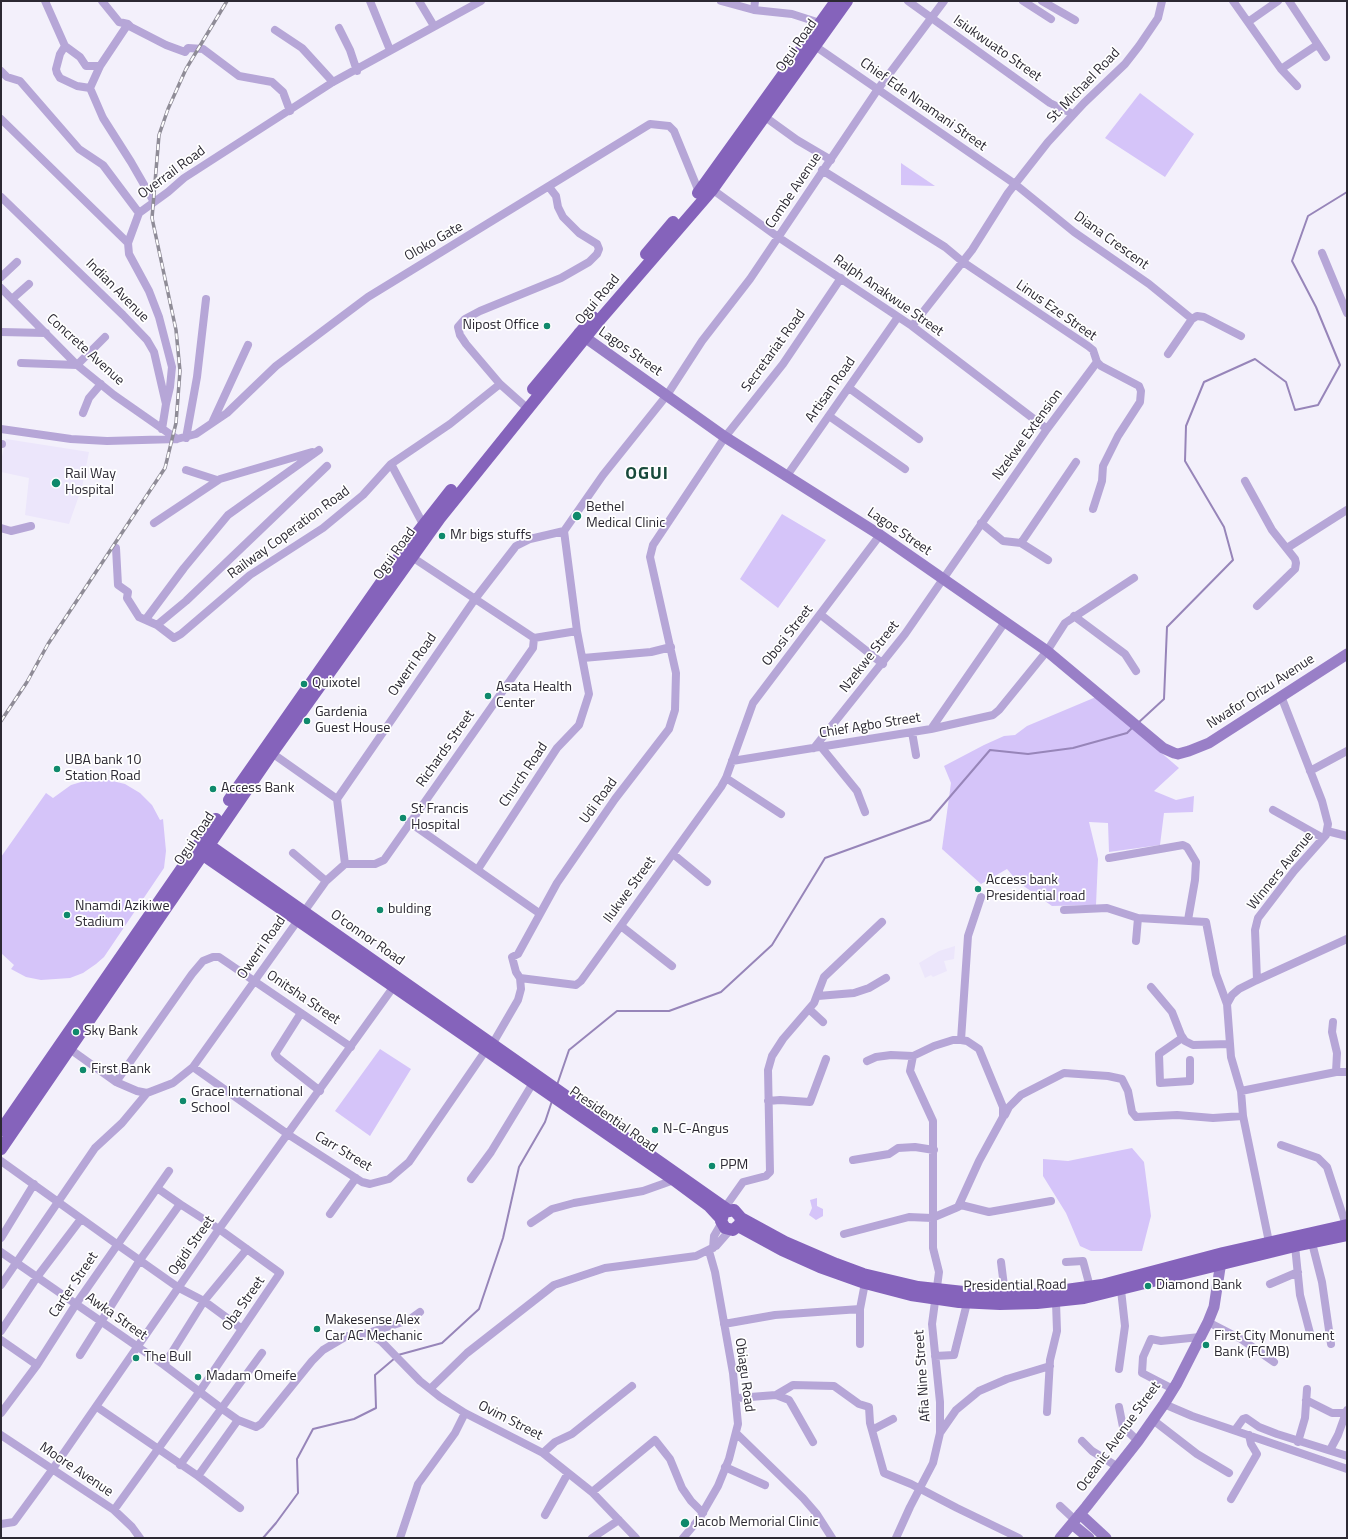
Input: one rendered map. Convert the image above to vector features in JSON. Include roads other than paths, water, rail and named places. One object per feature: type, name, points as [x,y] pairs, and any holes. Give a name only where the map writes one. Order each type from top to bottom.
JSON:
[{"type":"main road","name":"Ogui Road","points":[[761,114],[836,1]]},
{"type":"main road","name":"Ogui Road","points":[[408,554],[423,524],[705,188],[815,46],[847,1]]},
{"type":"main road","name":"Ogui Road","points":[[1,1149],[65,1046],[268,750],[408,554],[458,494],[524,405]]},
{"type":"main road","name":"Ogui Road","points":[[1,1130],[65,1046],[195,866],[202,847],[217,832],[268,750]]},
{"type":"main road","points":[[195,866],[222,861],[217,846],[217,832]]},
{"type":"main road","name":"O'connor Road","points":[[202,847],[489,1047]]},
{"type":"main road","name":"Presidential Road","points":[[489,1047],[534,1080],[569,1102],[682,1183],[709,1206],[729,1219],[814,1264],[865,1283],[912,1295],[1005,1294],[1056,1302],[1121,1290],[1222,1259],[1269,1242],[1308,1238],[1347,1229]]},
{"type":"main road","name":"Presidential Road","points":[[729,1219],[836,1264],[889,1281],[967,1302],[1037,1299],[1222,1259],[1295,1246],[1308,1238]]},
{"type":"street","points":[[45,1],[65,46],[80,57],[86,66],[100,66]]},
{"type":"street","points":[[102,1],[119,22],[128,24],[166,45],[185,52],[188,48],[206,50],[218,62],[239,76],[272,82],[284,92],[290,111]]},
{"type":"street","points":[[370,1],[390,50]]},
{"type":"street","points":[[419,1],[434,26]]},
{"type":"street","name":"Overrail Road","points":[[128,243],[139,213],[190,174],[333,82],[357,71],[390,50],[480,1]]},
{"type":"street","points":[[721,1],[754,4],[820,23]]},
{"type":"street","name":"Isiukwuato Street","points":[[908,1],[1050,103],[1073,114]]},
{"type":"street","name":"Combe Avenue","points":[[667,395],[702,341],[750,279],[878,89],[944,1]]},
{"type":"street","points":[[1023,1],[1048,17],[1051,7]]},
{"type":"street","points":[[1042,1],[1075,20]]},
{"type":"street","name":"St. Michael Road","points":[[912,326],[963,262],[1015,184],[1073,114],[1117,71],[1139,46],[1158,18],[1162,1]]},
{"type":"street","points":[[1233,1],[1281,69],[1297,86]]},
{"type":"street","points":[[1248,22],[1278,1]]},
{"type":"street","points":[[1289,1],[1317,45],[1326,56]]},
{"type":"street","points":[[128,24],[100,66],[90,88],[103,118],[154,202]]},
{"type":"street","points":[[339,28],[350,50],[357,71]]},
{"type":"street","points":[[275,30],[302,48],[333,82]]},
{"type":"street","points":[[1281,69],[1317,45]]},
{"type":"street","points":[[65,46],[60,54],[56,69],[57,73],[60,78],[77,86],[90,88]]},
{"type":"street","name":"Chief Ede Nnamani Street","points":[[815,46],[1015,184]]},
{"type":"street","points":[[1,71],[8,77],[20,81],[79,149],[103,165],[139,213]]},
{"type":"street","points":[[761,114],[797,140],[831,160]]},
{"type":"street","points":[[1,119],[128,243],[132,261],[149,291],[159,317],[172,367],[170,387],[166,404]]},
{"type":"street","name":"Oloko Gate","points":[[1,429],[71,439],[107,441],[186,438],[212,424],[247,395],[276,366],[368,297],[647,126],[659,124],[669,126],[674,132],[705,188]]},
{"type":"street","name":"Linus Eze Street","points":[[822,170],[945,247],[963,262],[1088,346],[1093,350],[1097,362],[1139,386],[1141,396],[1140,402],[1118,436],[1103,466],[1102,481],[1093,509]]},
{"type":"street","name":"Diana Crescent","points":[[1015,184],[1074,232],[1149,284],[1192,319]]},
{"type":"street","points":[[524,405],[500,384],[460,336],[459,324],[464,319],[500,302],[561,278],[589,262],[598,254],[599,249],[597,244],[579,233],[563,217],[558,207],[556,196],[549,187]]},
{"type":"street","name":"Ralph Anakwue Street","points":[[705,188],[912,326],[1047,429]]},
{"type":"street","name":"Indian Avenue","points":[[1,197],[123,314],[148,340],[154,352],[166,404],[162,429]]},
{"type":"street","points":[[1322,253],[1347,313]]},
{"type":"street","points":[[1,277],[17,262]]},
{"type":"street","name":"Secretariat Road","points":[[650,557],[651,549],[663,528],[725,437],[783,364],[841,278]]},
{"type":"street","points":[[12,299],[29,284]]},
{"type":"street","name":"Concrete Avenue","points":[[1,288],[77,365],[177,439]]},
{"type":"street","points":[[186,438],[197,377],[206,299]]},
{"type":"street","points":[[1168,354],[1192,319],[1200,316],[1241,336]]},
{"type":"street","name":"Artisan Road","points":[[786,477],[898,317]]},
{"type":"street","points":[[1,332],[46,333]]},
{"type":"street","name":"Lagos Street","points":[[582,336],[725,437],[786,477],[880,535],[942,580],[1047,651],[1163,748],[1178,754],[1189,751]]},
{"type":"street","points":[[21,363],[77,365],[105,337]]},
{"type":"street","points":[[212,424],[248,345]]},
{"type":"street","name":"Nzekwe Extension","points":[[942,580],[1047,429],[1097,362]]},
{"type":"street","points":[[83,413],[90,398],[101,384]]},
{"type":"street","name":"Railway Coperation Road","points":[[158,624],[174,638],[182,634],[250,575],[335,518],[363,495],[391,464],[450,424],[500,384]]},
{"type":"street","points":[[849,388],[919,439]]},
{"type":"street","points":[[667,395],[603,475],[564,530],[577,631],[583,658],[651,652],[671,647]]},
{"type":"street","points":[[829,416],[905,469]]},
{"type":"street","points":[[146,619],[184,568],[228,515],[319,450],[217,480],[154,523]]},
{"type":"street","points":[[1021,543],[1076,462]]},
{"type":"street","points":[[391,464],[423,524]]},
{"type":"street","points":[[116,548],[118,585],[128,592],[127,598],[139,616],[158,624],[186,601],[327,466]]},
{"type":"street","points":[[186,470],[217,480]]},
{"type":"street","points":[[1245,481],[1272,530],[1295,559],[1295,569],[1257,606]]},
{"type":"street","points":[[1287,548],[1347,510]]},
{"type":"street","points":[[981,523],[1003,541],[1021,543],[1048,560]]},
{"type":"street","points":[[1,528],[10,531],[31,526]]},
{"type":"street","name":"Owerri Road","points":[[337,799],[475,599],[516,546],[530,539],[564,530]]},
{"type":"street","name":"Obosi Street","points":[[732,761],[754,703],[880,535]]},
{"type":"street","points":[[408,554],[534,638],[577,631]]},
{"type":"street","name":"Udi Road","points":[[489,1047],[518,1000],[521,990],[520,978],[516,972],[512,957],[518,954],[539,913],[557,883],[615,800],[669,729],[675,710],[676,673],[671,647],[658,600],[650,557]]},
{"type":"street","points":[[930,729],[993,715],[999,710],[1047,651],[1059,630],[1074,616],[1134,578]]},
{"type":"street","name":"Nzekwe Street","points":[[818,748],[883,664],[942,580]]},
{"type":"street","points":[[821,615],[883,664]]},
{"type":"street","points":[[1074,616],[1125,654],[1136,671]]},
{"type":"street","name":"Chief Agbo Street","points":[[732,761],[930,729],[1005,622]]},
{"type":"street","name":"Richards Street","points":[[345,864],[380,864],[384,860],[409,822],[532,648],[534,638]]},
{"type":"street","name":"Nwafor Orizu Avenue","points":[[1189,751],[1209,743],[1347,654]]},
{"type":"street","name":"Church Road","points":[[478,869],[557,748],[579,724],[589,694],[583,658]]},
{"type":"street","name":"Winners Avenue","points":[[1257,980],[1255,930],[1258,918],[1294,871],[1325,835],[1326,816],[1281,696]]},
{"type":"street","points":[[912,732],[916,755]]},
{"type":"street","points":[[818,748],[857,791],[865,812]]},
{"type":"street","points":[[268,750],[337,799],[345,864]]},
{"type":"street","points":[[1310,771],[1347,751]]},
{"type":"street","name":"Ilukwe Street","points":[[520,978],[576,985],[621,926],[726,778],[732,761]]},
{"type":"street","points":[[726,778],[781,814]]},
{"type":"street","points":[[1273,810],[1325,835],[1347,836]]},
{"type":"street","points":[[409,822],[539,913]]},
{"type":"street","points":[[1110,858],[1183,844],[1188,847],[1196,862],[1195,880],[1188,920]]},
{"type":"street","points":[[293,853],[326,881]]},
{"type":"street","points":[[673,854],[707,882]]},
{"type":"street","name":"Owerri Road","points":[[146,1093],[173,1083],[193,1067],[326,881],[345,864]]},
{"type":"street","points":[[961,1040],[968,936],[981,897]]},
{"type":"street","points":[[1064,910],[1107,908],[1138,918],[1206,922],[1216,974],[1227,1004],[1231,1057],[1241,1091],[1243,1116],[1269,1242]]},
{"type":"street","points":[[1136,941],[1138,918]]},
{"type":"street","points":[[430,1389],[467,1353],[554,1285],[605,1268],[696,1256],[711,1250],[714,1236],[729,1219],[743,1182],[766,1176],[770,1172],[768,1144],[770,1118],[768,1101],[769,1062],[783,1039],[810,1010],[818,996],[824,977],[882,922]]},
{"type":"street","points":[[621,926],[672,966]]},
{"type":"street","points":[[1227,1004],[1232,995],[1239,989],[1347,939]]},
{"type":"street","name":"Onitsha Street","points":[[116,1082],[153,1028],[203,961],[219,957],[351,1047]]},
{"type":"street","points":[[818,996],[854,993],[869,988],[886,978]]},
{"type":"street","name":"Ogidi Street","points":[[1,1524],[14,1522],[52,1470],[138,1348],[219,1229],[289,1135],[397,982]]},
{"type":"street","points":[[1151,987],[1172,1012],[1182,1038],[1189,1044],[1230,1044]]},
{"type":"street","points":[[810,1010],[823,1022]]},
{"type":"street","points":[[301,1013],[275,1054],[320,1091]]},
{"type":"street","points":[[1333,1022],[1332,1032],[1337,1053],[1336,1072]]},
{"type":"street","points":[[1182,1038],[1159,1054],[1160,1082],[1190,1081],[1190,1060]]},
{"type":"street","points":[[867,1061],[876,1057],[891,1055],[913,1056],[934,1046],[953,1040],[967,1041],[979,1049],[1004,1107],[1003,1117]]},
{"type":"street","points":[[1,1285],[96,1148],[122,1123],[146,1093],[137,1091],[116,1082],[65,1046]]},
{"type":"street","name":"Carr Street","points":[[193,1067],[289,1135],[356,1178],[370,1184],[388,1178],[401,1170],[409,1162],[489,1047]]},
{"type":"street","name":"Afia Nine Street","points":[[896,1538],[933,1463],[940,1434],[940,1402],[932,1324],[939,1272],[933,1248],[933,1121],[910,1071],[913,1056]]},
{"type":"street","points":[[768,1101],[780,1100],[810,1102],[826,1059]]},
{"type":"street","points":[[1241,1091],[1336,1072],[1347,1072]]},
{"type":"street","points":[[844,1234],[909,1216],[932,1218],[954,1210],[961,1205],[978,1161],[1009,1107],[1021,1095],[1064,1073],[1108,1076],[1122,1079],[1128,1091],[1133,1113],[1136,1116],[1177,1115],[1213,1118],[1243,1116]]},
{"type":"street","points":[[471,1178],[491,1152],[534,1080]]},
{"type":"street","points":[[1281,1145],[1318,1158],[1327,1167],[1347,1229]]},
{"type":"street","points":[[853,1160],[889,1154],[898,1148],[915,1147],[934,1150]]},
{"type":"street","points":[[1,1161],[179,1288],[204,1301],[242,1329]]},
{"type":"street","name":"Carter Street","points":[[1,1414],[37,1365],[76,1304],[169,1171]]},
{"type":"street","points":[[330,1214],[356,1178]]},
{"type":"street","points":[[531,1223],[552,1209],[574,1203],[682,1183]]},
{"type":"street","points":[[1,1238],[34,1184]]},
{"type":"street","name":"Oba Street","points":[[157,1188],[279,1271],[280,1275],[158,1449]]},
{"type":"street","points":[[961,1205],[989,1212],[1052,1201]]},
{"type":"street","points":[[80,1355],[140,1260],[180,1204]]},
{"type":"street","points":[[1,1331],[37,1277],[81,1219]]},
{"type":"street","points":[[1308,1238],[1322,1282],[1331,1344]]},
{"type":"street","points":[[1295,1246],[1300,1295],[1310,1333]]},
{"type":"street","points":[[164,1365],[204,1301],[247,1249]]},
{"type":"street","name":"Obiagu Road","points":[[683,1538],[702,1513],[725,1468],[738,1424],[736,1398],[711,1250]]},
{"type":"street","name":"Awka Street","points":[[1,1252],[102,1321],[238,1420],[256,1427],[261,1424],[312,1361],[323,1350],[345,1337],[368,1333]]},
{"type":"street","name":"Oceanic Avenue Street","points":[[1060,1538],[1138,1441],[1173,1389],[1208,1322],[1216,1299],[1222,1259]]},
{"type":"street","points":[[1066,1262],[1083,1261],[1090,1287]]},
{"type":"street","points":[[1001,1262],[1005,1294]]},
{"type":"street","points":[[1270,1284],[1298,1272]]},
{"type":"street","points":[[860,1344],[860,1309],[865,1283]]},
{"type":"street","points":[[1119,1369],[1125,1326],[1121,1290]]},
{"type":"street","points":[[935,1356],[954,1355],[967,1302]]},
{"type":"street","points":[[1048,1412],[1050,1366],[1057,1331],[1056,1302]]},
{"type":"street","points":[[724,1324],[775,1315],[860,1309]]},
{"type":"street","points":[[368,1333],[409,1320],[420,1312]]},
{"type":"street","points":[[1208,1322],[1241,1339],[1274,1362]]},
{"type":"street","name":"Ovim Street","points":[[368,1333],[381,1341],[430,1389],[465,1413],[543,1453],[592,1492],[636,1538]]},
{"type":"street","points":[[1173,1389],[1142,1373],[1143,1357],[1151,1339],[1161,1341],[1200,1337]]},
{"type":"street","points":[[1,1340],[37,1365]]},
{"type":"street","points":[[180,1465],[262,1353]]},
{"type":"street","points":[[940,1434],[956,1410],[979,1391],[1007,1379],[1050,1366]]},
{"type":"street","points":[[776,1396],[793,1385],[834,1386],[859,1404],[869,1407],[872,1430],[884,1473],[920,1489],[1019,1538]]},
{"type":"street","points":[[543,1453],[555,1442],[572,1434],[632,1386]]},
{"type":"street","points":[[1298,1442],[1305,1418],[1307,1389]]},
{"type":"street","points":[[736,1398],[776,1396],[788,1400],[813,1442]]},
{"type":"street","points":[[1306,1400],[1332,1413],[1346,1411],[1338,1435],[1330,1450]]},
{"type":"street","points":[[1164,1404],[1347,1469]]},
{"type":"street","points":[[97,1407],[198,1476],[240,1508]]},
{"type":"street","points":[[1118,1407],[1123,1427],[1138,1441]]},
{"type":"street","points":[[400,1538],[418,1484],[455,1433],[465,1413]]},
{"type":"street","points":[[1235,1430],[1243,1419],[1246,1418],[1259,1427],[1298,1442],[1347,1456]]},
{"type":"street","points":[[872,1430],[893,1419]]},
{"type":"street","points":[[198,1476],[238,1420]]},
{"type":"street","points":[[1153,1420],[1197,1454],[1229,1473]]},
{"type":"street","points":[[736,1433],[816,1512],[832,1538]]},
{"type":"street","name":"Moore Avenue","points":[[1,1435],[114,1510],[158,1449]]},
{"type":"street","points":[[1231,1499],[1257,1454],[1251,1444],[1249,1435]]},
{"type":"street","points":[[592,1492],[656,1440],[670,1459],[682,1488],[702,1513]]},
{"type":"street","points":[[1082,1441],[1092,1451],[1118,1467]]},
{"type":"street","points":[[725,1468],[765,1485]]},
{"type":"street","points":[[545,1515],[568,1473]]},
{"type":"street","points":[[1060,1506],[1076,1520],[1106,1538]]},
{"type":"street","points":[[114,1510],[132,1527],[140,1538]]},
{"type":"street","points":[[592,1538],[619,1520]]},
{"type":"street","points":[[1076,1520],[1089,1538]]},
{"type":"waterway","points":[[1138,723],[1164,699],[1167,627],[1233,560],[1224,527],[1185,461],[1186,426],[1204,382],[1255,359],[1286,382],[1295,410],[1318,405],[1340,365],[1316,307],[1292,261],[1308,216],[1347,192]]},
{"type":"waterway","points":[[557,1085],[569,1050],[617,1011],[669,1011],[721,992],[772,945],[825,858],[930,820],[990,750],[1028,754],[1073,748],[1127,733],[1133,727]]},
{"type":"waterway","points":[[398,1355],[442,1343],[479,1309],[503,1238],[519,1167],[545,1122],[552,1101]]},
{"type":"waterway","points":[[263,1538],[298,1493],[297,1459],[313,1429],[354,1419],[376,1408],[375,1375],[395,1358]]},
{"type":"railway","points":[[1,721],[27,682],[48,644],[165,468],[176,423],[180,371],[176,330],[152,218],[159,135],[168,109],[186,69],[227,1]]},
{"type":"place","name":"Nipost Office","points":[[547,326]]},
{"type":"place","name":"Rail Way Hospital","points":[[56,483]]},
{"type":"place","name":"Bethel Medical Clinic","points":[[577,516]]},
{"type":"place","name":"Mr bigs stuffs","points":[[442,536]]},
{"type":"place","name":"Quixotel","points":[[304,684]]},
{"type":"place","name":"Asata Health Center","points":[[488,696]]},
{"type":"place","name":"Gardenia Guest House","points":[[307,721]]},
{"type":"place","name":"UBA bank 10 Station Road","points":[[57,769]]},
{"type":"place","name":"Access Bank","points":[[213,789]]},
{"type":"place","name":"St Francis Hospital","points":[[403,818]]},
{"type":"place","name":"Access bank Presidential road","points":[[978,889]]},
{"type":"place","name":"bulding","points":[[380,910]]},
{"type":"place","name":"Nnamdi Azikiwe Stadium","points":[[67,915]]},
{"type":"place","name":"Sky Bank","points":[[76,1032]]},
{"type":"place","name":"First Bank","points":[[83,1070]]},
{"type":"place","name":"Grace International School","points":[[183,1101]]},
{"type":"place","name":"N-C-Angus","points":[[655,1130]]},
{"type":"place","name":"PPM","points":[[712,1166]]},
{"type":"place","name":"Diamond Bank","points":[[1148,1286]]},
{"type":"place","name":"Makesense Alex Car AC Mechanic","points":[[317,1329]]},
{"type":"place","name":"First City Monument Bank (FCMB)","points":[[1206,1345]]},
{"type":"place","name":"The Bull","points":[[136,1358]]},
{"type":"place","name":"Madam Omeife","points":[[198,1377]]},
{"type":"place","name":"Jacob Memorial Clinic","points":[[685,1523]]},
{"type":"district","name":"OGUI","points":[[647,475]]}]
